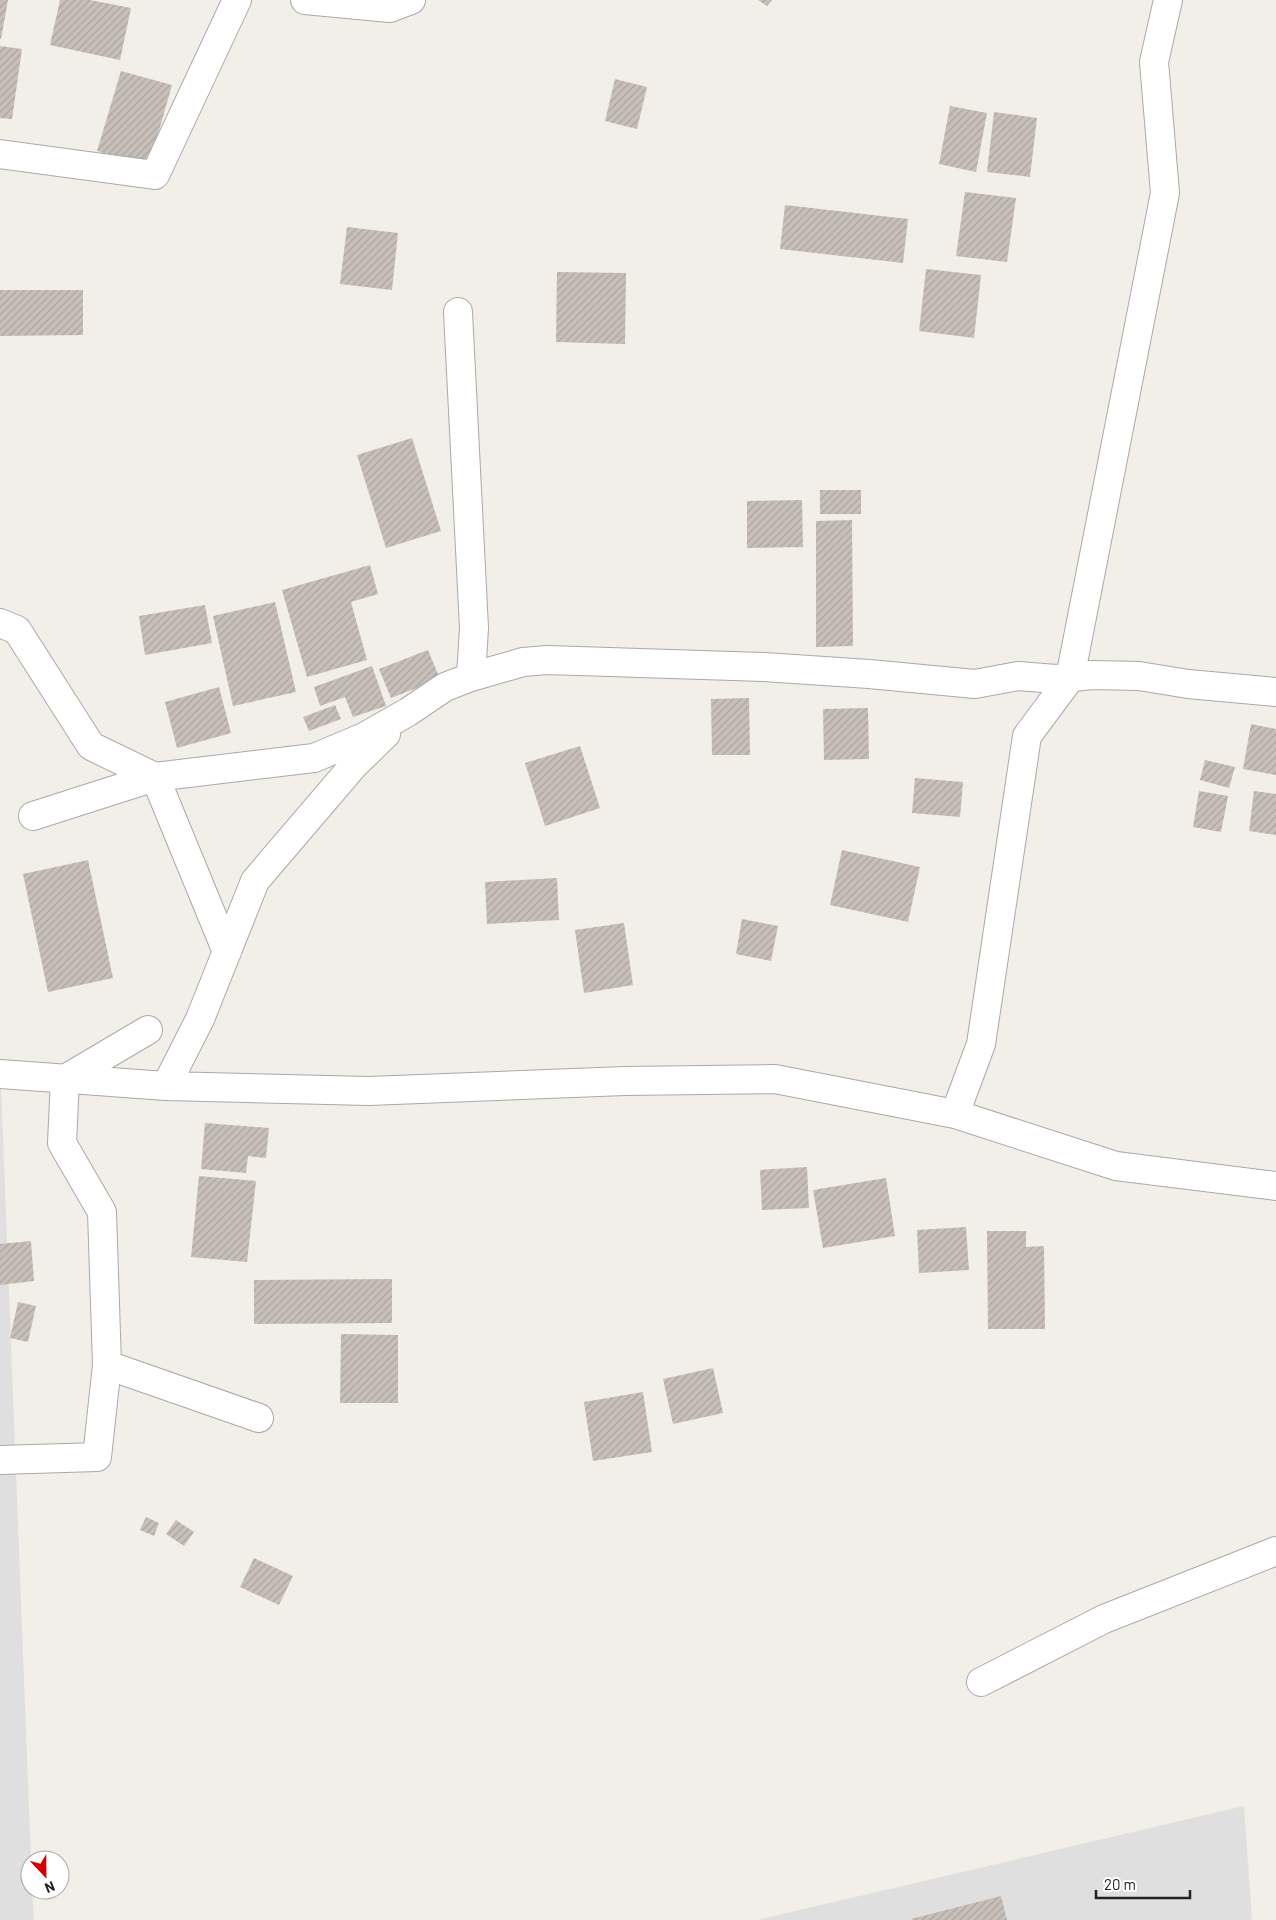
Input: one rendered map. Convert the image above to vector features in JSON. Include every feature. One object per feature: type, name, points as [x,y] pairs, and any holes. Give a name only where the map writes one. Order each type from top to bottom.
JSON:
[{"type":"street","points":[[0,154],[155,175],[236,0]]},
{"type":"street","points":[[305,0],[390,8],[411,0]]},
{"type":"street","points":[[955,1114],[981,1044],[1027,736],[1070,678],[1165,193],[1154,62],[1168,0]]},
{"type":"street","points":[[458,312],[474,628],[471,677]]},
{"type":"street","points":[[0,623],[17,630],[91,746],[155,777],[227,952]]},
{"type":"street","points":[[33,816],[155,777],[314,758],[364,737],[408,712],[445,687],[471,677],[523,662],[547,660],[764,667],[975,684],[1018,676],[1056,679],[1092,675],[1139,676],[1188,684],[1276,692]]},
{"type":"street","points":[[166,1086],[200,1020],[256,881],[354,765],[408,712]]},
{"type":"street","points":[[65,1079],[148,1030]]},
{"type":"street","points":[[0,1074],[166,1086],[369,1091],[625,1081],[775,1079],[955,1114],[1116,1166],[1276,1186]]},
{"type":"street","points":[[0,1460],[97,1457],[107,1365],[102,1212],[62,1143],[65,1079]]},
{"type":"street","points":[[107,1365],[259,1418]]},
{"type":"street","points":[[982,1682],[1104,1620],[1276,1551]]},
{"type":"shaded area","points":[[0,1059],[31,1850],[20,1850],[20,1900],[33,1900],[34,1920],[0,1920]]},
{"type":"shaded area","points":[[1244,1806],[1252,1920],[757,1920]]},
{"type":"building","points":[[0,0],[8,0],[1,39],[0,39]]},
{"type":"building","points":[[60,0],[90,0],[131,8],[120,60],[50,45]]},
{"type":"building","points":[[758,0],[772,0],[767,6]]},
{"type":"building","points":[[0,46],[22,49],[12,119],[0,118]]},
{"type":"building","points":[[121,71],[172,85],[149,166],[97,151]]},
{"type":"building","points":[[615,79],[647,87],[637,129],[605,121]]},
{"type":"building","points":[[950,106],[987,113],[976,172],[939,164]]},
{"type":"building","points":[[994,112],[1037,118],[1030,177],[987,172]]},
{"type":"building","points":[[965,192],[1016,198],[1007,262],[956,256]]},
{"type":"building","points":[[785,205],[908,219],[903,263],[780,249]]},
{"type":"building","points":[[347,227],[398,233],[392,290],[340,284]]},
{"type":"building","points":[[926,269],[981,275],[974,338],[919,331]]},
{"type":"building","points":[[557,272],[626,273],[625,344],[556,342]]},
{"type":"building","points":[[0,290],[83,290],[83,335],[0,336]]},
{"type":"building","points":[[412,438],[441,531],[386,548],[357,455]]},
{"type":"building","points":[[820,490],[861,490],[861,514],[820,514]]},
{"type":"building","points":[[802,500],[803,547],[747,548],[747,501]]},
{"type":"building","points":[[852,520],[853,646],[816,647],[816,521]]},
{"type":"building","points":[[370,565],[378,594],[351,602],[367,660],[307,677],[282,590]]},
{"type":"building","points":[[275,602],[296,692],[233,706],[213,616]]},
{"type":"building","points":[[205,605],[212,643],[145,655],[139,616]]},
{"type":"building","points":[[428,650],[440,679],[391,698],[379,669]]},
{"type":"building","points":[[372,666],[386,706],[353,717],[345,697],[320,706],[314,687]]},
{"type":"building","points":[[219,687],[231,733],[177,748],[165,702]]},
{"type":"building","points":[[749,698],[750,755],[712,755],[711,699]]},
{"type":"building","points":[[335,705],[341,719],[309,731],[303,717]]},
{"type":"building","points":[[868,708],[869,759],[824,760],[823,709]]},
{"type":"building","points":[[1251,724],[1276,729],[1276,775],[1243,769]]},
{"type":"building","points":[[580,746],[600,808],[545,826],[525,763]]},
{"type":"building","points":[[1205,760],[1235,767],[1229,788],[1200,780]]},
{"type":"building","points":[[915,778],[963,782],[960,817],[912,813]]},
{"type":"building","points":[[1199,791],[1228,796],[1221,832],[1193,827]]},
{"type":"building","points":[[1254,791],[1276,794],[1276,835],[1249,831]]},
{"type":"building","points":[[842,850],[920,867],[908,922],[830,905]]},
{"type":"building","points":[[88,860],[113,978],[48,992],[23,874]]},
{"type":"building","points":[[557,878],[559,920],[487,924],[485,882]]},
{"type":"building","points":[[742,919],[778,926],[771,961],[736,954]]},
{"type":"building","points":[[624,923],[633,985],[584,993],[575,930]]},
{"type":"building","points":[[205,1123],[269,1128],[266,1158],[248,1156],[246,1173],[201,1169]]},
{"type":"building","points":[[807,1167],[809,1208],[762,1210],[760,1170]]},
{"type":"building","points":[[199,1176],[256,1181],[247,1262],[191,1257]]},
{"type":"building","points":[[886,1178],[895,1236],[823,1248],[813,1190]]},
{"type":"building","points":[[966,1227],[969,1270],[919,1273],[917,1230]]},
{"type":"building","points":[[987,1231],[1026,1231],[1026,1247],[1044,1246],[1045,1329],[988,1329]]},
{"type":"building","points":[[31,1241],[34,1281],[0,1285],[0,1244]]},
{"type":"building","points":[[392,1279],[392,1323],[254,1324],[254,1280]]},
{"type":"building","points":[[18,1302],[36,1306],[28,1342],[10,1338]]},
{"type":"building","points":[[341,1334],[398,1335],[398,1403],[340,1403]]},
{"type":"building","points":[[713,1368],[723,1413],[673,1424],[663,1379]]},
{"type":"building","points":[[643,1392],[652,1452],[593,1461],[584,1402]]},
{"type":"building","points":[[146,1517],[159,1523],[154,1536],[140,1530]]},
{"type":"building","points":[[176,1520],[194,1532],[184,1546],[166,1534]]},
{"type":"building","points":[[254,1558],[293,1576],[279,1605],[240,1587]]},
{"type":"building","points":[[1001,1896],[1007,1920],[911,1919]]}]
